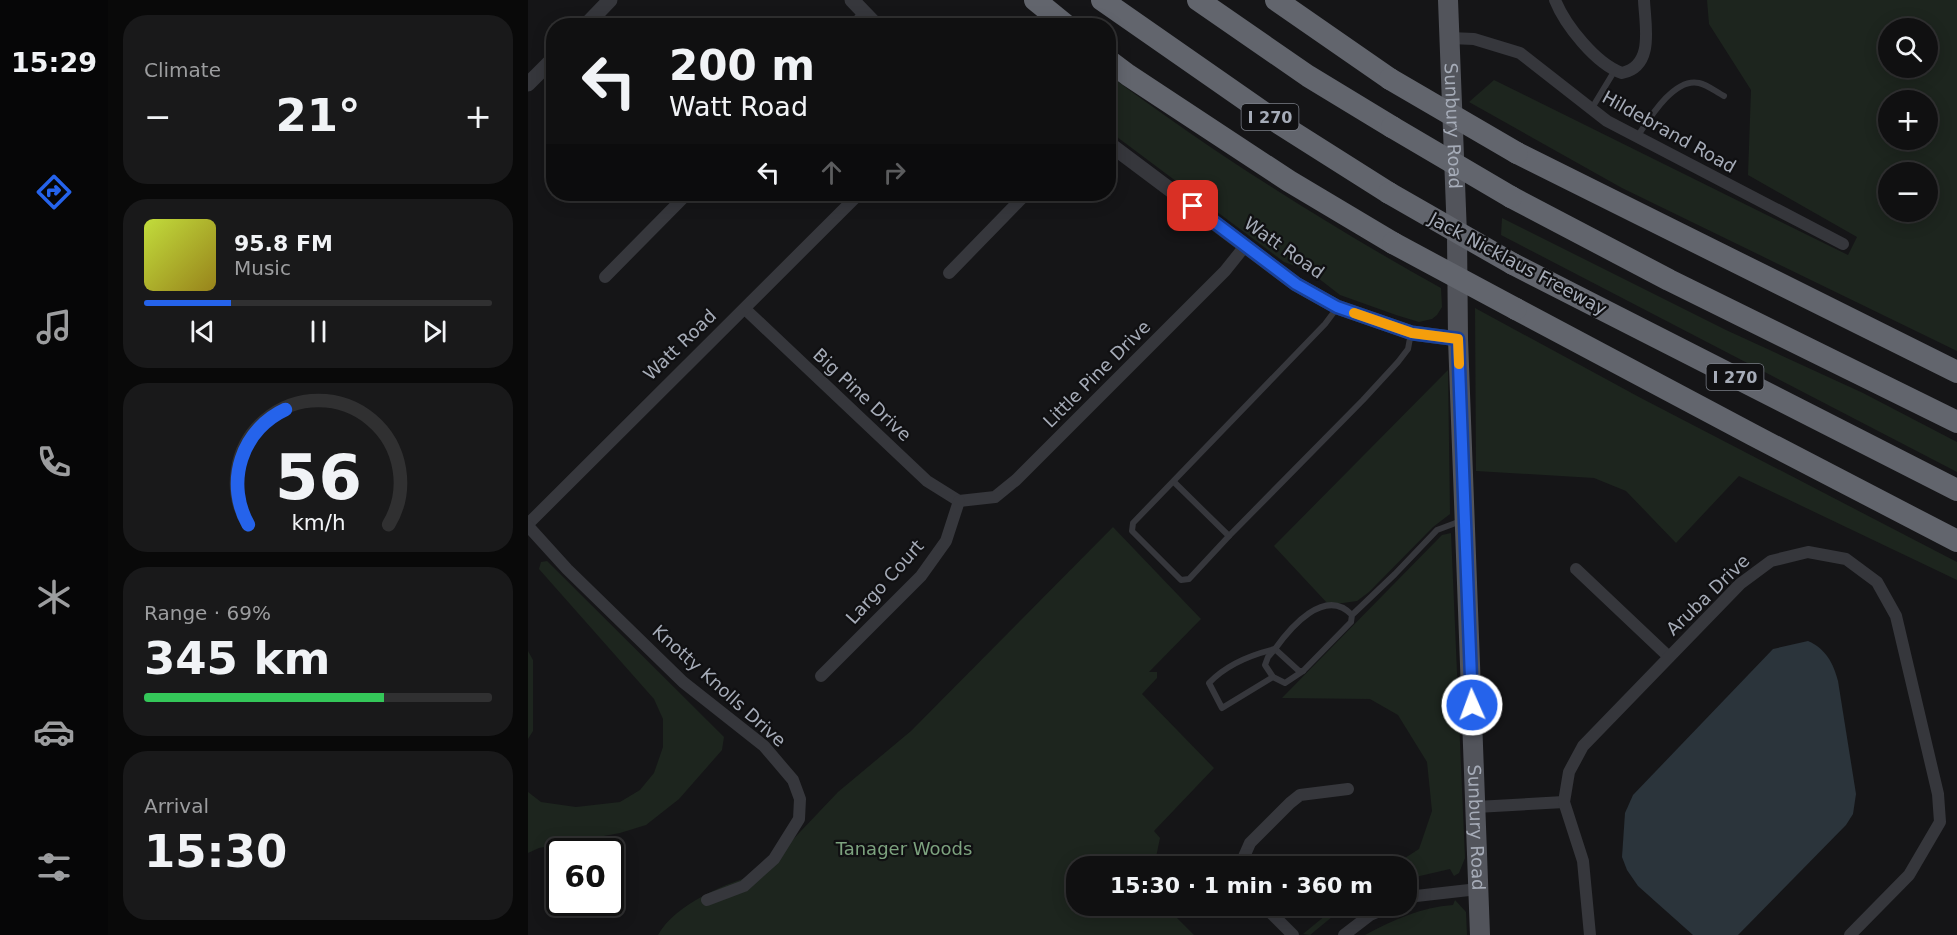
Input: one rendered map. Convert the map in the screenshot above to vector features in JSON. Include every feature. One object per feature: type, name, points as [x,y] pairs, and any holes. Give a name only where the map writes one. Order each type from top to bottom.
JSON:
[{"type":"highway","points":[[1035,0],[1057,18]]},
{"type":"highway","name":"Jack Nicklaus Freeway","points":[[1102,0],[1280,124],[1389,193],[1512,264],[1957,490]]},
{"type":"highway","points":[[1198,0],[1308,76],[1511,197],[1669,280],[1957,422]]},
{"type":"highway","points":[[1276,0],[1390,79],[1516,153],[1957,372]]},
{"type":"highway","points":[[1116,66],[1289,181],[1393,243],[1743,430],[1957,541]]},
{"type":"main road","name":"Sunbury Road","points":[[1448,0],[1480,935]]},
{"type":"street","points":[[593,18],[610,0]]},
{"type":"street","points":[[852,0],[870,18]]},
{"type":"street","points":[[1555,0],[1559,9],[1588,48],[1622,73],[1630,71],[1641,62],[1646,43],[1644,0]]},
{"type":"street","points":[[860,18],[865,13]]},
{"type":"street","name":"Hildebrand Road","points":[[1450,38],[1474,39],[1520,53],[1607,121],[1843,244]]},
{"type":"street","points":[[528,84],[546,66]]},
{"type":"street","name":"Watt Road","points":[[1116,149],[1296,284],[1337,307],[1411,333],[1458,339]]},
{"type":"street","points":[[605,277],[680,201]]},
{"type":"street","name":"Watt Road","points":[[528,525],[852,201]]},
{"type":"street","points":[[949,273],[1019,201]]},
{"type":"street","name":"Little Pine Drive","points":[[959,501],[995,497],[1016,480],[1225,271],[1245,246]]},
{"type":"street","name":"Big Pine Drive","points":[[745,309],[927,481],[959,501]]},
{"type":"street","name":"Largo Court","points":[[821,676],[921,576],[946,542],[959,501]]},
{"type":"street","name":"Knotty Knolls Drive","points":[[528,525],[567,569],[683,682],[764,746],[794,780],[800,799],[799,819],[774,859],[744,886],[707,900]]},
{"type":"street","name":"Aruba Drive","points":[[1564,802],[1569,772],[1583,746],[1740,584],[1771,561],[1808,552],[1846,559],[1877,582],[1896,616],[1938,794],[1940,822],[1909,875],[1850,935]]},
{"type":"street","points":[[1576,569],[1669,657]]},
{"type":"street","points":[[1244,856],[1250,843],[1300,795],[1348,789]]},
{"type":"street","points":[[1476,807],[1564,802],[1583,861],[1590,935]]},
{"type":"street","points":[[1417,896],[1478,889]]},
{"type":"street","points":[[1274,916],[1293,935]]},
{"type":"street","points":[[1344,935],[1369,916]]},
{"type":"lane","points":[[1591,110],[1615,70]]},
{"type":"lane","points":[[1637,137],[1669,95],[1684,83],[1697,82],[1724,96]]},
{"type":"lane","points":[[1337,307],[1325,324],[1133,522],[1132,531],[1181,580],[1189,579],[1363,400],[1408,349],[1411,333]]},
{"type":"lane","points":[[1174,482],[1229,536]]},
{"type":"lane","points":[[1352,615],[1346,609],[1336,606],[1318,608],[1309,612],[1286,633],[1268,657],[1265,664],[1273,677],[1285,683],[1304,671],[1351,622],[1352,615],[1437,530],[1465,520]]},
{"type":"lane","points":[[1275,650],[1299,671],[1304,671]]},
{"type":"lane","points":[[1273,677],[1222,708],[1209,683],[1218,673],[1250,655],[1275,650]]},
{"type":"green space","points":[[1707,0],[1957,0],[1957,351],[1622,188],[1469,102],[1494,80],[1848,255],[1857,237],[1748,175],[1751,90],[1709,24]]},
{"type":"green space","points":[[1116,80],[1189,133],[1272,187],[1441,288],[1442,307],[1432,319],[1419,322],[1340,295],[1309,271],[1284,262],[1116,136]]},
{"type":"green space","points":[[1502,218],[1726,330],[1863,393],[1957,442],[1957,472],[1501,235]]},
{"type":"green space","points":[[1475,308],[1639,397],[1957,562],[1957,580],[1739,476],[1676,543],[1626,491],[1594,478],[1476,471]]},
{"type":"green space","points":[[1448,370],[1450,514],[1433,527],[1369,592],[1357,601],[1329,605],[1274,546]]},
{"type":"green space","name":"Tanager Woods","points":[[1113,527],[1201,619],[1149,672],[1157,672],[1157,678],[1142,694],[1214,768],[1154,831],[1160,838],[1156,856],[1066,856],[1066,916],[1175,916],[1194,935],[658,935],[677,913],[690,904],[733,882],[761,873],[838,792],[911,731]]},
{"type":"green space","points":[[1451,533],[1465,858],[1459,873],[1454,876],[1450,869],[1417,877],[1417,856],[1408,856],[1419,849],[1432,811],[1427,762],[1398,715],[1370,699],[1282,698],[1442,535]]},
{"type":"green space","points":[[547,561],[724,737],[722,750],[679,799],[646,825],[593,838],[546,838],[546,847],[528,853],[528,792],[541,802],[576,807],[620,802],[640,790],[654,773],[663,747],[663,719],[654,699],[539,569],[541,562]]},
{"type":"green space","points":[[528,651],[533,660],[533,731],[528,739]]},
{"type":"green space","points":[[1455,900],[1466,912],[1467,935],[1365,935],[1406,916],[1417,916],[1417,912],[1430,908],[1453,905]]},
{"type":"green space","points":[[1325,916],[1333,916],[1310,935],[1303,934]]},
{"type":"shaded area","points":[[1808,641],[1820,648],[1828,657],[1838,681],[1856,794],[1853,814],[1846,825],[1738,935],[1693,935],[1638,886],[1627,870],[1622,857],[1625,813],[1633,795],[1773,649]]},
{"type":"slow traffic","points":[[1354,313],[1412,333],[1458,339],[1459,364]]},
{"type":"route","points":[[1193,206],[1296,284],[1337,307],[1412,333],[1458,339],[1472,705]]}]
